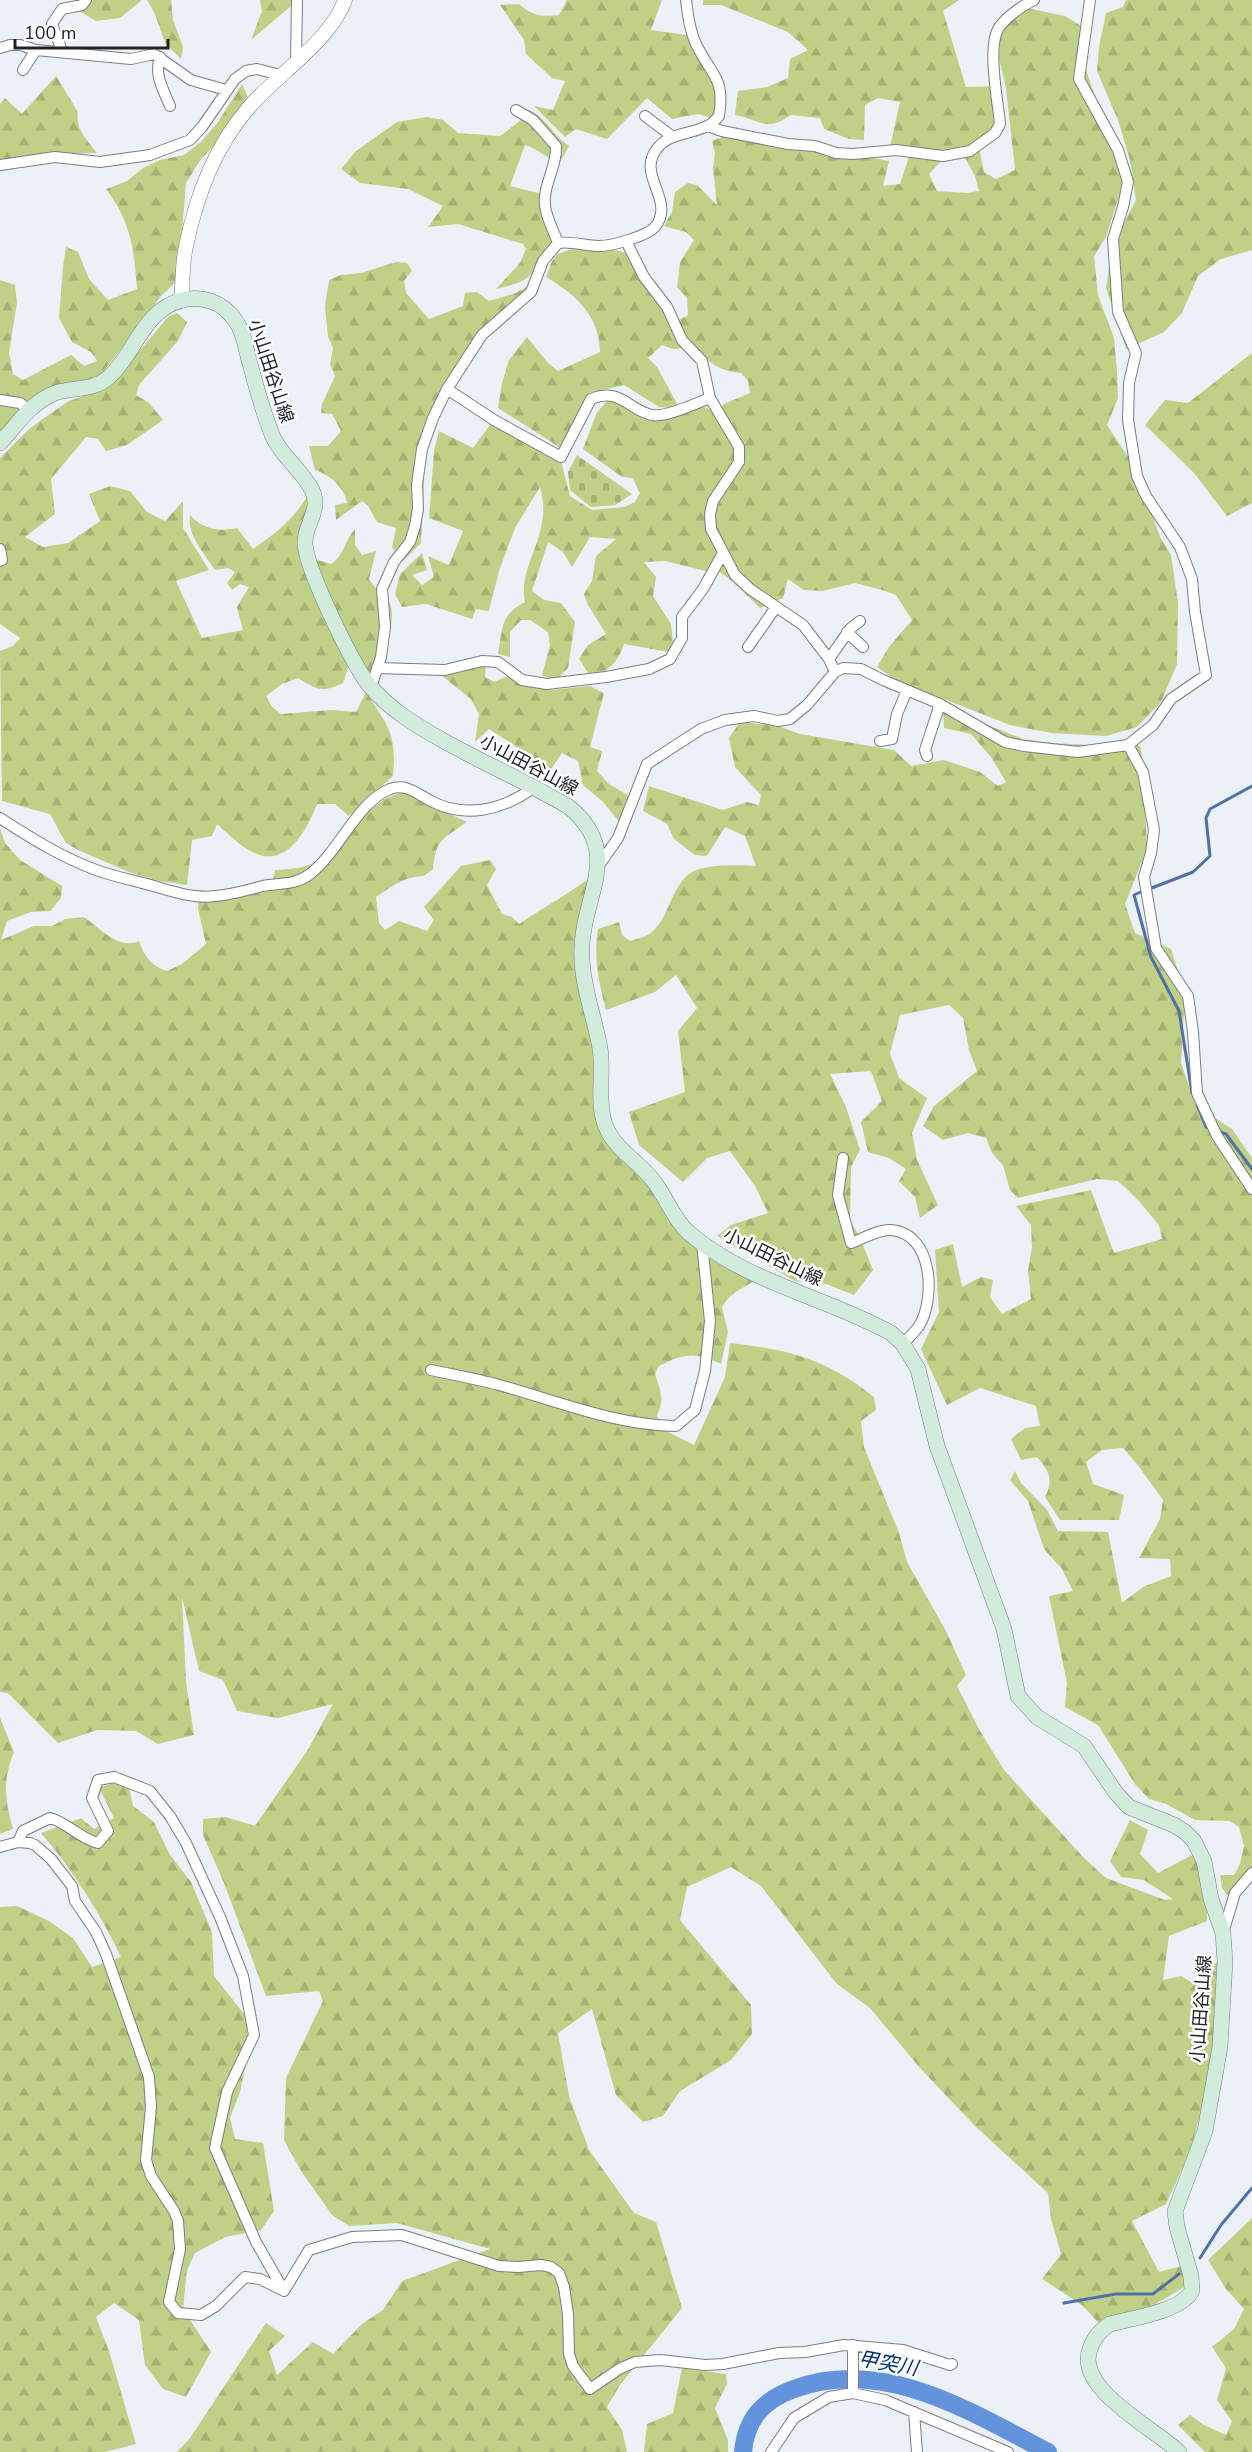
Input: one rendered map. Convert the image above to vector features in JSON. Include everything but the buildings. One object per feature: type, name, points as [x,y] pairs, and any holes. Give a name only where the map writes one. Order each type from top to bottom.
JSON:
[{"type":"main road","name":"小山田谷山線","points":[[181,301],[198,298],[213,302],[227,311],[240,328],[272,435],[282,452],[312,490],[314,516],[305,537],[306,554],[325,601],[352,657],[371,687],[408,721],[569,807],[586,822],[597,845],[599,865],[582,934],[582,959],[600,1048],[604,1121],[611,1137],[652,1179],[680,1224],[702,1242],[748,1270],[880,1327],[903,1344],[918,1370],[937,1446],[1004,1629],[1018,1696],[1037,1717],[1084,1746],[1116,1793],[1129,1807],[1174,1825],[1190,1836],[1204,1861],[1211,1899],[1223,1933],[1225,1962],[1216,2074],[1205,2131],[1175,2211],[1177,2227],[1191,2276],[1192,2290],[1183,2303],[1110,2324],[1094,2339],[1088,2359],[1090,2372],[1106,2396],[1179,2452]]},
{"type":"main road","points":[[0,443],[29,410],[53,394],[94,386],[109,377],[155,316],[181,301]]},
{"type":"street","points":[[62,51],[52,24],[62,9],[82,5],[86,0]]},
{"type":"street","points":[[296,60],[297,0]]},
{"type":"street","points":[[181,301],[185,248],[202,185],[224,141],[250,106],[331,23],[345,0]]},
{"type":"street","points":[[371,687],[381,657],[385,627],[382,589],[394,562],[410,542],[418,510],[417,484],[422,449],[447,389],[482,335],[531,292],[543,261],[558,243],[569,241],[600,246],[626,241],[653,229],[661,218],[662,202],[653,183],[649,165],[653,153],[660,144],[673,137],[708,126],[719,116],[721,87],[693,37],[686,0]]},
{"type":"street","points":[[708,126],[722,131],[788,144],[815,146],[836,153],[854,154],[896,150],[943,156],[970,151],[995,133],[1000,124],[993,58],[999,27],[1024,5],[1034,0]]},
{"type":"street","points":[[599,865],[618,838],[647,764],[701,729],[725,720],[754,716],[778,722],[790,719],[807,705],[835,672],[843,668],[861,669],[940,704],[1005,742],[1078,752],[1128,745],[1153,725],[1171,699],[1206,675],[1192,579],[1180,547],[1146,496],[1137,476],[1128,420],[1129,383],[1136,353],[1118,312],[1113,239],[1124,207],[1128,182],[1118,150],[1079,79],[1090,0]]},
{"type":"street","points":[[0,48],[20,45],[36,50],[130,58],[153,54],[191,80],[226,90]]},
{"type":"street","points":[[23,70],[36,50]]},
{"type":"street","points":[[160,57],[157,67],[159,80],[170,106]]},
{"type":"street","points":[[0,165],[56,157],[100,162],[150,155],[173,148],[190,140],[202,128],[235,78],[246,71],[257,69],[280,75]]},
{"type":"street","points":[[516,110],[534,120],[556,146],[556,158],[544,195],[545,208],[558,243]]},
{"type":"street","points":[[645,116],[673,137]]},
{"type":"street","points":[[626,241],[644,277],[667,307],[682,340],[702,361],[710,398],[739,447],[739,462],[712,501],[711,529],[735,575],[750,590],[803,625],[829,659],[835,672]]},
{"type":"street","points":[[447,389],[494,420],[561,457],[591,399],[601,395],[617,397],[652,416],[669,413],[710,398]]},
{"type":"street","points":[[0,400],[11,400],[29,410]]},
{"type":"street","points":[[0,549],[2,560],[0,561]]},
{"type":"street","points":[[377,668],[445,670],[482,660],[498,662],[522,680],[547,684],[650,669],[670,659],[682,638],[682,617],[703,589],[723,553]]},
{"type":"street","points":[[748,647],[776,607]]},
{"type":"street","points":[[829,659],[847,632],[861,621]]},
{"type":"street","points":[[847,632],[862,647]]},
{"type":"street","points":[[880,741],[891,739],[897,714],[907,690]]},
{"type":"street","points":[[927,756],[925,750],[940,704]]},
{"type":"street","points":[[1128,745],[1143,772],[1154,830],[1151,854],[1144,877],[1156,948],[1188,996],[1197,1093],[1216,1136],[1252,1189]]},
{"type":"street","points":[[0,818],[48,848],[98,871],[181,893],[214,897],[274,884],[300,882],[333,851],[370,802],[391,789],[407,787],[433,802],[456,810],[488,811],[520,797],[533,788]]},
{"type":"street","points":[[843,1158],[838,1195],[851,1243],[888,1229],[906,1233],[917,1241],[928,1264],[927,1302],[920,1325],[903,1344]]},
{"type":"street","points":[[431,1370],[498,1384],[570,1407],[645,1426],[676,1426],[695,1410],[705,1371],[710,1321],[702,1242]]},
{"type":"street","points":[[18,1842],[23,1831],[50,1818],[61,1821],[86,1840],[98,1843],[108,1831],[92,1798],[98,1780],[114,1777],[150,1791],[170,1816],[186,1843],[220,1917],[243,1976],[254,2035],[227,2092],[215,2148],[256,2242],[284,2291]]},
{"type":"street","points":[[0,1847],[18,1842],[35,1845],[51,1859],[72,1886],[75,1901],[96,1932],[106,1954],[147,2073],[151,2103],[146,2160],[152,2178],[174,2211],[179,2234],[180,2249],[169,2302],[178,2313],[201,2315],[216,2306],[245,2277],[260,2279],[284,2291]]},
{"type":"street","points":[[1223,1933],[1235,1893],[1252,1873]]},
{"type":"street","points":[[284,2291],[309,2250],[352,2236],[402,2235],[499,2266],[541,2265],[551,2267],[559,2273],[564,2287],[571,2360],[590,2389],[619,2369],[635,2362],[660,2360],[705,2365],[723,2364],[779,2353],[805,2352],[853,2345],[903,2350],[952,2364]]},
{"type":"street","points":[[853,2345],[853,2393]]},
{"type":"street","points":[[771,2452],[794,2418],[829,2397],[853,2393],[885,2400],[1008,2452]]},
{"type":"street","points":[[914,2412],[917,2452]]},
{"type":"green space","points":[[74,0],[142,0],[120,18],[96,21],[71,6]]},
{"type":"green space","points":[[147,0],[171,0],[173,20],[183,47],[181,59],[165,43],[155,14]]},
{"type":"green space","points":[[260,0],[298,0],[251,40],[262,11]]},
{"type":"green space","points":[[567,0],[662,0],[651,30],[694,36],[725,90],[714,119],[698,114],[672,119],[647,98],[607,139],[576,129],[565,137],[534,106],[553,110],[565,81],[552,78],[526,54],[524,40],[500,5],[519,4],[533,13],[553,16],[559,15]]},
{"type":"green space","points":[[703,0],[959,0],[943,11],[966,87],[999,86],[1001,114],[986,141],[950,149],[914,151],[889,151],[900,102],[878,98],[865,105],[864,140],[849,139],[824,129],[820,118],[791,115],[775,123],[763,124],[735,115],[738,91],[767,87],[788,78],[790,59],[808,50],[788,32],[721,5],[703,5]]},
{"type":"green space","points":[[1126,0],[1252,0],[1252,250],[1221,259],[1198,276],[1182,313],[1164,332],[1126,349],[1106,288],[1111,257],[1136,200],[1130,160],[1118,120],[1097,71],[1106,13],[1123,7]]},
{"type":"green space","points":[[1021,7],[1065,16],[1086,29],[1085,67],[1124,180],[1106,237],[1094,256],[1098,295],[1114,338],[1117,371],[1118,398],[1107,425],[1136,469],[1160,537],[1171,555],[1178,603],[1177,664],[1161,702],[1137,727],[1106,736],[1052,733],[1010,725],[896,680],[877,667],[889,647],[912,620],[896,595],[882,590],[855,583],[823,591],[804,590],[788,579],[783,598],[760,608],[716,569],[710,572],[665,561],[644,562],[656,577],[653,596],[671,624],[674,653],[624,644],[619,656],[608,669],[590,676],[579,659],[588,645],[606,634],[584,594],[592,581],[596,556],[616,539],[590,537],[572,567],[563,552],[548,542],[532,591],[544,600],[561,603],[575,622],[568,668],[555,681],[542,675],[550,645],[548,632],[530,620],[521,620],[510,632],[510,657],[498,654],[506,618],[525,602],[526,575],[542,520],[543,504],[540,487],[515,528],[499,571],[489,611],[476,609],[472,619],[426,604],[402,607],[395,594],[400,574],[422,553],[427,570],[412,575],[422,585],[434,577],[428,556],[449,565],[463,531],[429,518],[434,451],[439,431],[473,448],[493,421],[561,461],[570,496],[592,510],[624,507],[635,502],[640,493],[633,478],[622,477],[583,449],[597,412],[608,400],[625,402],[653,415],[676,416],[704,407],[717,413],[724,404],[750,393],[748,381],[741,373],[715,365],[695,347],[673,349],[662,345],[648,358],[657,367],[680,409],[659,407],[624,385],[589,393],[564,450],[498,408],[509,360],[527,337],[548,363],[558,371],[600,352],[596,327],[584,307],[567,291],[546,277],[556,256],[570,250],[591,248],[628,254],[670,303],[679,320],[688,315],[687,298],[677,287],[680,262],[694,240],[686,232],[664,226],[672,212],[675,192],[688,183],[697,185],[717,205],[713,168],[715,153],[712,141],[735,132],[889,161],[883,186],[900,184],[909,157],[944,158],[929,174],[937,191],[967,193],[979,191],[975,176],[964,156],[980,152],[984,172],[996,179],[1015,170],[1006,88],[999,58],[1000,32]]},
{"type":"green space","points":[[56,76],[78,112],[78,124],[83,134],[97,153],[28,155],[0,162],[0,104],[5,98],[22,114]]},
{"type":"green space","points":[[242,84],[248,97],[229,130],[201,159],[186,183],[178,280],[160,297],[98,378],[83,381],[0,434],[0,280],[15,285],[17,302],[9,353],[13,374],[23,380],[71,355],[84,366],[97,361],[91,352],[72,342],[59,318],[66,247],[78,252],[89,279],[108,300],[137,289],[130,236],[121,213],[106,189],[127,181],[143,168],[160,160],[184,155],[201,142],[218,122]]},
{"type":"green space","points":[[522,108],[542,118],[569,146],[560,162],[525,145],[510,186],[546,195],[553,241],[531,274],[513,284],[496,289],[520,263],[526,249],[523,244],[458,224],[428,227],[443,206],[408,189],[360,183],[341,169],[356,151],[397,122],[427,117],[443,120],[458,133],[500,136],[521,120]]},
{"type":"green space","points":[[396,262],[407,263],[412,271],[404,281],[406,293],[429,319],[463,306],[465,293],[477,292],[489,301],[516,293],[528,286],[514,306],[481,331],[453,370],[427,421],[421,543],[403,561],[392,547],[396,528],[377,522],[368,506],[362,501],[336,520],[335,505],[347,503],[346,497],[336,482],[315,470],[309,446],[328,446],[341,431],[332,414],[321,413],[322,404],[335,376],[330,364],[333,348],[328,337],[325,307],[329,280]]},
{"type":"green space","points":[[177,313],[187,322],[178,341],[139,385],[136,395],[149,403],[163,420],[127,445],[106,451],[98,439],[86,437],[51,479],[55,514],[25,537],[43,547],[68,543],[100,521],[89,494],[110,486],[130,491],[147,512],[165,521],[183,501],[183,528],[209,570],[176,581],[202,638],[243,630],[237,607],[249,587],[240,584],[232,590],[227,583],[235,572],[228,568],[215,570],[194,537],[190,515],[200,524],[211,528],[223,530],[237,528],[253,549],[283,525],[308,495],[304,556],[331,564],[339,557],[355,529],[355,545],[362,555],[376,551],[369,579],[390,604],[392,611],[390,630],[378,679],[364,668],[350,662],[343,683],[336,686],[320,689],[298,678],[282,684],[266,696],[272,707],[281,714],[331,710],[356,712],[366,692],[385,722],[392,740],[393,776],[349,816],[335,804],[317,804],[298,839],[283,853],[274,856],[264,856],[251,851],[217,824],[212,836],[192,840],[187,885],[159,881],[129,872],[78,850],[66,843],[50,814],[2,801],[0,651],[13,646],[20,638],[0,624],[0,458],[29,429],[51,413],[69,401],[101,390],[119,375],[168,317]]},
{"type":"green space","points":[[1252,353],[1252,503],[1227,516],[1194,473],[1145,425],[1165,400],[1188,403]]},
{"type":"green space","points":[[577,455],[632,494],[615,505],[591,507],[570,490],[568,472]]},
{"type":"green space","points":[[486,665],[485,677],[494,682],[510,675],[522,685],[552,690],[589,686],[604,693],[590,747],[602,751],[597,771],[609,784],[629,796],[625,803],[623,826],[603,802],[583,785],[578,761],[562,753],[551,769],[489,729],[475,742],[479,714],[471,699],[442,676]]},
{"type":"green space","points":[[943,708],[1023,739],[1053,743],[1140,746],[1147,782],[1145,806],[1147,849],[1125,904],[1135,933],[1171,949],[1185,993],[1181,1063],[1196,1106],[1232,1129],[1252,1158],[1252,1874],[1229,1897],[1222,1888],[1220,1875],[1234,1875],[1240,1864],[1244,1846],[1239,1827],[1230,1821],[1195,1820],[1166,1804],[1149,1799],[1135,1784],[1098,1725],[1065,1707],[1067,1683],[1049,1596],[1073,1591],[1062,1569],[1044,1549],[1028,1501],[1010,1480],[1015,1471],[1021,1483],[1047,1510],[1058,1531],[1108,1532],[1122,1603],[1143,1587],[1171,1576],[1170,1559],[1139,1558],[1160,1519],[1163,1500],[1123,1448],[1102,1450],[1086,1462],[1093,1484],[1124,1495],[1119,1520],[1060,1520],[1045,1497],[1050,1481],[1045,1467],[1037,1457],[1021,1460],[1011,1439],[1025,1428],[1040,1426],[1036,1406],[980,1388],[947,1405],[921,1349],[939,1312],[935,1250],[953,1244],[962,1287],[981,1277],[993,1280],[990,1297],[1002,1314],[1031,1299],[1028,1271],[1032,1247],[1031,1225],[1016,1206],[1091,1190],[1114,1253],[1162,1239],[1159,1225],[1118,1181],[1097,1179],[1018,1198],[1010,1190],[1003,1165],[992,1153],[986,1138],[968,1133],[943,1140],[923,1126],[934,1106],[977,1071],[969,1050],[963,1018],[949,1005],[900,1015],[890,1054],[899,1078],[927,1098],[912,1133],[917,1160],[938,1205],[920,1218],[915,1197],[899,1181],[906,1169],[889,1158],[868,1152],[861,1122],[882,1101],[871,1071],[830,1074],[846,1107],[860,1150],[851,1167],[850,1221],[859,1235],[873,1270],[854,1295],[826,1284],[795,1281],[717,1236],[731,1225],[768,1213],[755,1186],[730,1151],[707,1158],[683,1182],[639,1145],[629,1112],[685,1092],[678,1031],[697,1008],[676,975],[655,992],[606,1010],[596,960],[598,929],[619,922],[622,935],[630,941],[645,937],[659,925],[677,888],[690,874],[713,866],[756,866],[745,836],[725,827],[707,856],[695,855],[674,839],[667,824],[643,811],[649,786],[723,810],[747,802],[759,805],[761,795],[735,767],[729,738],[740,722],[778,726],[800,734],[894,750],[911,766],[944,760],[980,772],[998,786],[1006,782],[991,757],[971,734],[944,728]]},
{"type":"green space","points":[[410,791],[427,803],[467,822],[442,840],[436,851],[433,869],[424,876],[417,876],[398,883],[376,897],[379,923],[385,930],[399,921],[427,931],[434,920],[424,907],[461,866],[490,860],[496,869],[487,885],[502,914],[512,917],[519,924],[594,875],[588,933],[598,1116],[666,1184],[691,1229],[756,1279],[734,1293],[722,1307],[728,1332],[721,1364],[704,1357],[683,1356],[659,1366],[655,1374],[661,1394],[661,1404],[657,1415],[660,1428],[694,1445],[725,1377],[730,1343],[771,1349],[807,1358],[840,1374],[874,1397],[876,1410],[861,1421],[864,1447],[899,1533],[907,1562],[946,1631],[966,1675],[957,1686],[980,1731],[1004,1770],[1084,1858],[1106,1878],[1165,1900],[1173,1899],[1144,1880],[1121,1877],[1110,1861],[1130,1820],[1148,1830],[1140,1854],[1158,1873],[1194,1854],[1204,1886],[1207,1921],[1169,1936],[1163,1980],[1181,1976],[1196,1985],[1219,1959],[1213,2051],[1203,2104],[1191,2149],[1166,2204],[1132,2221],[1159,2272],[1181,2266],[1185,2275],[1184,2287],[1108,2333],[1082,2305],[1042,2279],[1061,2254],[1051,2219],[1048,2193],[975,2126],[920,2068],[870,2008],[837,1984],[761,1886],[731,1867],[687,1887],[680,1920],[751,2005],[752,2034],[731,2060],[680,2091],[663,2116],[643,2122],[616,2095],[592,2009],[558,2033],[569,2096],[589,2150],[634,2213],[656,2222],[682,2308],[620,2385],[607,2407],[622,2430],[627,2452],[177,2452],[190,2438],[266,2323],[285,2336],[269,2351],[277,2375],[313,2342],[333,2354],[362,2324],[383,2310],[402,2281],[490,2249],[397,2223],[349,2226],[332,2215],[301,2171],[284,2140],[286,2078],[323,2001],[319,1991],[266,1996],[224,1883],[203,1835],[203,1819],[226,1817],[255,1826],[307,1751],[333,1704],[278,1718],[237,1711],[223,1680],[199,1671],[182,1597],[186,1682],[194,1735],[158,1744],[136,1731],[97,1730],[58,1743],[8,1693],[0,1692],[0,828],[5,843],[20,860],[62,886],[61,898],[50,911],[31,912],[7,921],[1,940],[34,926],[52,926],[65,919],[84,917],[117,941],[131,943],[139,941],[149,960],[157,967],[167,971],[182,964],[206,944],[198,909],[199,890],[245,896],[271,890],[275,870],[291,869],[316,862],[339,843],[370,810],[382,801]]},
{"type":"green space","points":[[0,1718],[14,1752],[6,1781],[8,1809],[13,1829],[0,1834]]},
{"type":"green space","points":[[127,1778],[133,1806],[154,1822],[170,1855],[191,1882],[212,1932],[214,1976],[244,2014],[250,2046],[240,2092],[230,2118],[235,2139],[263,2143],[274,2211],[261,2230],[225,2237],[195,2253],[187,2270],[183,2309],[211,2352],[186,2397],[163,2389],[145,2365],[139,2320],[114,2303],[96,2317],[109,2351],[136,2444],[105,2452],[0,2452],[0,1907],[17,1906],[49,1921],[73,1938],[92,1967],[121,1957],[85,1892],[41,1833],[81,1818],[94,1829],[114,1818],[99,1788]]},
{"type":"green space","points":[[1252,2218],[1252,2452],[1205,2452],[1178,2425],[1190,2415],[1204,2425],[1226,2435],[1232,2421],[1217,2400],[1226,2368],[1212,2347],[1234,2329],[1244,2309],[1226,2289],[1208,2260]]},
{"type":"green space","points":[[682,2368],[726,2374],[727,2384],[715,2408],[728,2440],[728,2452],[644,2452],[647,2424],[673,2413]]},
{"type":"waterway","points":[[1149,889],[1193,872],[1210,856],[1206,818],[1210,809],[1252,786]]},
{"type":"waterway","points":[[1143,891],[1134,895],[1151,957],[1179,1011],[1192,1093]]},
{"type":"waterway","points":[[1197,1105],[1206,1127],[1211,1129]]},
{"type":"waterway","points":[[1220,1132],[1226,1134],[1252,1169]]},
{"type":"waterway","points":[[1200,2258],[1221,2225],[1252,2188]]},
{"type":"waterway","points":[[1064,2303],[1116,2294],[1153,2294],[1179,2274]]},
{"type":"waterway","name":"甲突川","points":[[743,2452],[752,2420],[773,2399],[794,2389],[827,2381],[860,2379],[893,2384],[926,2393],[1048,2452]]}]
